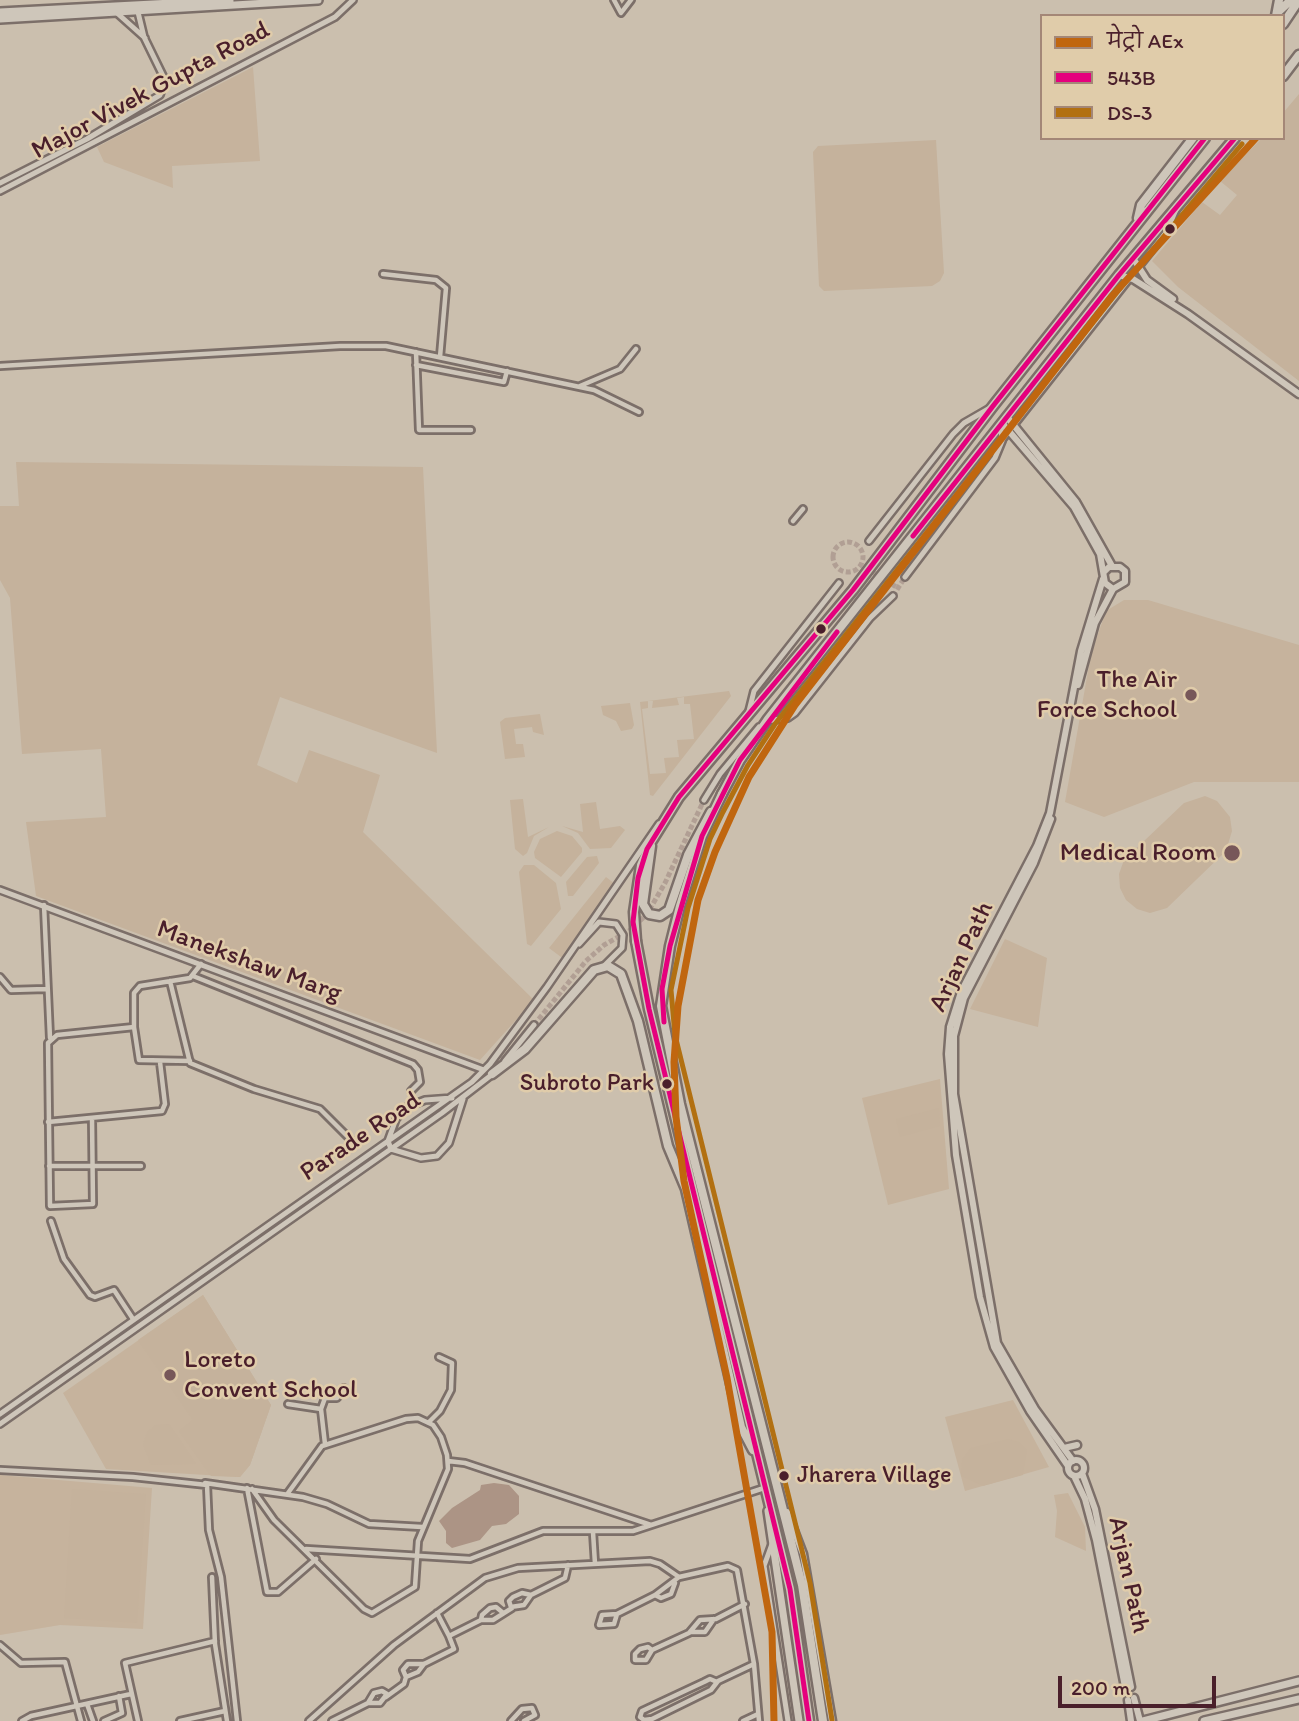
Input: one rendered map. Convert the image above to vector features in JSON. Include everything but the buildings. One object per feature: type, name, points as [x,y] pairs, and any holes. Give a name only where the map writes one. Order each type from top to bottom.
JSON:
[{"type":"highway","points":[[1278,13],[1279,0]]},
{"type":"highway","points":[[1278,13],[1291,0]]},
{"type":"highway","points":[[1285,21],[1299,0]]},
{"type":"highway","points":[[1285,73],[1299,55]]},
{"type":"highway","points":[[1138,221],[1141,205],[1191,140]]},
{"type":"highway","points":[[808,1721],[790,1589],[649,1009],[633,922],[638,878],[651,842],[668,814],[853,590],[993,406],[1204,140]]},
{"type":"highway","points":[[651,842],[643,904],[649,914],[660,916],[669,910],[699,832],[740,760],[768,719],[1003,422],[1233,140]]},
{"type":"highway","points":[[720,797],[702,836],[680,906],[670,946],[661,1006],[680,1104],[802,1586],[823,1721]]},
{"type":"highway","points":[[488,1072],[525,1049],[571,993],[594,970],[604,966],[618,971],[629,989],[670,1153],[686,1189],[741,1427],[757,1455]]},
{"type":"main road","points":[[0,19],[117,13],[137,6],[230,0]]},
{"type":"main road","points":[[0,12],[318,0]]},
{"type":"main road","points":[[1136,262],[1145,282]]},
{"type":"main road","points":[[1124,276],[1145,282],[1299,392]]},
{"type":"main road","points":[[1003,422],[1012,428],[1076,502],[1112,566],[1123,569],[1126,578],[1123,585],[1113,589],[1104,576],[1097,548],[1070,501],[1012,428]]},
{"type":"main road","points":[[1104,576],[1112,566]]},
{"type":"main road","name":"Arjan Path","points":[[1071,1463],[1030,1411],[998,1357],[991,1338],[980,1297],[956,1155],[948,1054],[950,1027],[961,992],[1037,846],[1049,813],[1081,650],[1104,576]]},
{"type":"main road","name":"Arjan Path","points":[[1071,1463],[1081,1463],[1095,1509],[1128,1687],[1085,1499],[1074,1476],[1069,1472],[1071,1463],[1062,1447],[1010,1368],[997,1343],[956,1114],[954,1036],[964,998],[1047,834],[1085,657],[1097,616],[1113,589]]},
{"type":"main road","points":[[1062,1447],[1069,1449],[1077,1445]]},
{"type":"main road","points":[[1074,1476],[1082,1473]]},
{"type":"main road","points":[[765,1488],[799,1721]]},
{"type":"main road","points":[[777,1488],[803,1554],[832,1721]]},
{"type":"main road","points":[[1131,1721],[1131,1699],[1141,1721],[1299,1681]]},
{"type":"main road","points":[[1204,1721],[1299,1699]]},
{"type":"street","name":"Major Vivek Gupta Road","points":[[0,191],[335,17],[353,0]]},
{"type":"street","points":[[614,0],[621,13],[631,0]]},
{"type":"street","points":[[137,6],[145,38]]},
{"type":"street","points":[[117,13],[145,38]]},
{"type":"street","name":"Major Vivek Gupta Road","points":[[0,183],[87,139],[160,95],[165,80],[145,38]]},
{"type":"street","points":[[383,274],[436,280],[446,288],[440,357]]},
{"type":"street","points":[[905,577],[991,464],[1002,441],[1124,276]]},
{"type":"street","points":[[0,366],[340,345],[386,346],[579,386],[601,392],[639,412]]},
{"type":"street","points":[[579,386],[620,369],[636,349]]},
{"type":"street","points":[[416,352],[419,430],[471,430]]},
{"type":"street","points":[[416,365],[504,382],[507,370]]},
{"type":"street","points":[[869,541],[964,423],[993,406]]},
{"type":"street","points":[[1002,441],[1003,422]]},
{"type":"street","points":[[793,521],[803,509]]},
{"type":"street","points":[[748,715],[754,691],[839,583]]},
{"type":"street","points":[[704,800],[745,743],[768,719],[779,720],[795,713],[870,618],[893,596]]},
{"type":"street","name":"Parade Road","points":[[0,1414],[488,1072],[638,850],[668,814]]},
{"type":"street","name":"Manekshaw Marg","points":[[0,890],[488,1072]]},
{"type":"street","points":[[44,905],[50,1039],[47,1057],[50,1206],[93,1204],[92,1118]]},
{"type":"street","points":[[566,959],[595,925],[607,921],[619,928],[624,943],[621,951],[604,966]]},
{"type":"street","points":[[192,976],[201,964]]},
{"type":"street","points":[[351,1140],[320,1109],[254,1089],[190,1062],[139,1060],[134,1027],[136,989],[192,976],[413,1064],[418,1070],[420,1082],[411,1091]]},
{"type":"street","points":[[0,977],[11,990],[46,989]]},
{"type":"street","points":[[170,981],[190,1062]]},
{"type":"street","name":"Parade Road","points":[[0,1424],[464,1098],[534,1025]]},
{"type":"street","points":[[50,1039],[57,1035],[134,1027]]},
{"type":"street","points":[[48,1122],[164,1110],[160,1062]]},
{"type":"street","points":[[452,1098],[425,1100],[405,1108],[396,1119],[388,1141],[391,1149],[421,1158],[437,1156],[449,1143],[464,1098]]},
{"type":"street","points":[[49,1167],[141,1166]]},
{"type":"street","points":[[51,1221],[64,1259],[90,1295],[95,1297],[114,1290],[133,1319]]},
{"type":"street","points":[[236,1247],[241,1255]]},
{"type":"street","points":[[429,1422],[442,1408],[451,1390],[452,1363],[439,1357]]},
{"type":"street","points":[[326,1444],[321,1409],[323,1400],[337,1398],[344,1388]]},
{"type":"street","points":[[288,1404],[321,1409]]},
{"type":"street","points":[[250,1488],[272,1518],[364,1609],[372,1613],[415,1587],[415,1558],[422,1527],[448,1461],[441,1437],[429,1422],[410,1418],[318,1448],[288,1493]]},
{"type":"street","points":[[448,1461],[465,1463],[652,1525]]},
{"type":"street","points":[[0,1469],[204,1483],[288,1493],[327,1504],[369,1524],[422,1527]]},
{"type":"street","points":[[204,1483],[208,1491],[209,1530],[221,1581],[237,1721]]},
{"type":"street","points":[[250,1488],[267,1592],[278,1592],[316,1559]]},
{"type":"street","points":[[306,1549],[415,1558],[470,1559],[544,1531],[627,1532],[765,1488]]},
{"type":"street","points":[[593,1532],[595,1564]]},
{"type":"street","points":[[772,1544],[764,1566],[788,1721]]},
{"type":"street","points":[[309,1721],[394,1646],[478,1582],[497,1573],[518,1567],[653,1562],[679,1577],[733,1567],[739,1576],[754,1664],[758,1721]]},
{"type":"street","points":[[449,1636],[481,1620],[493,1620],[502,1612],[526,1604],[531,1595],[565,1578],[568,1565]]},
{"type":"street","points":[[212,1577],[215,1640],[227,1721]]},
{"type":"street","points":[[617,1614],[618,1619],[614,1624],[599,1625],[602,1615],[617,1614],[655,1595],[679,1577]]},
{"type":"street","points":[[655,1595],[661,1598],[671,1594],[675,1582]]},
{"type":"street","points":[[512,1608],[509,1601],[513,1597],[522,1593],[531,1595]]},
{"type":"street","points":[[691,1632],[700,1620],[714,1619],[745,1604]]},
{"type":"street","points":[[481,1620],[482,1615],[490,1608],[498,1608],[502,1612]]},
{"type":"street","points":[[406,1677],[418,1672],[424,1664],[454,1649],[437,1613]]},
{"type":"street","points":[[652,1650],[691,1632],[705,1632],[714,1619]]},
{"type":"street","points":[[138,1721],[124,1669],[127,1661],[215,1640]]},
{"type":"street","points":[[0,1645],[21,1662],[65,1662],[81,1721]]},
{"type":"street","points":[[320,1712],[331,1721],[368,1703],[376,1704],[403,1686],[406,1677],[403,1671],[406,1665],[417,1662],[424,1664]]},
{"type":"street","points":[[717,1682],[710,1679],[642,1711],[640,1717],[644,1720],[652,1719],[711,1690],[717,1682],[754,1664]]},
{"type":"street","points":[[368,1703],[371,1695],[377,1691],[385,1692],[386,1698]]},
{"type":"street","points":[[22,1721],[27,1717],[131,1694]]},
{"type":"street","points":[[104,1721],[122,1713],[119,1696]]},
{"type":"street","points":[[87,1704],[93,1721]]},
{"type":"street","points":[[180,1721],[225,1711]]},
{"type":"street","points":[[743,1721],[758,1714]]},
{"type":"shaded area","points":[[253,67],[260,161],[172,166],[173,188],[104,162],[97,147]]},
{"type":"shaded area","points":[[1299,94],[1299,381],[1178,287],[1152,261],[1202,202],[1220,215],[1237,195],[1220,181],[1260,140],[1285,140],[1285,111]]},
{"type":"shaded area","points":[[936,140],[944,273],[940,281],[932,286],[824,291],[819,286],[813,152],[818,146]]},
{"type":"shaded area","points":[[16,462],[423,467],[437,753],[280,697],[257,765],[297,783],[309,750],[380,775],[363,832],[534,1000],[480,1060],[36,896],[26,822],[106,817],[101,749],[22,754],[10,598],[0,580],[0,506],[19,506]]},
{"type":"shaded area","name":"The Air Force School","points":[[1124,600],[1148,600],[1299,645],[1299,782],[1194,782],[1104,817],[1065,802],[1091,654],[1106,611]]},
{"type":"shaded area","points":[[729,691],[731,696],[653,796],[650,795],[640,702],[648,701]],"holes":[[[684,697],[684,704],[690,704],[694,739],[677,740],[679,757],[664,758],[666,773],[650,774],[642,709],[648,708],[648,701],[653,701],[652,708],[679,705],[677,698]]]},
{"type":"shaded area","points":[[630,703],[634,725],[632,729],[621,731],[616,721],[603,715],[601,706]]},
{"type":"shaded area","points":[[540,714],[544,735],[533,732],[532,727],[514,729],[516,744],[523,744],[525,757],[505,759],[500,722],[505,718]]},
{"type":"shaded area","points":[[1205,796],[1217,801],[1230,817],[1232,831],[1226,851],[1167,908],[1150,913],[1137,909],[1126,900],[1120,888],[1119,874],[1124,860],[1184,803]]},
{"type":"shaded area","points":[[523,799],[528,837],[549,827],[534,836],[523,856],[515,849],[510,800]]},
{"type":"shaded area","points":[[596,802],[600,829],[620,826],[625,830],[611,848],[590,849],[578,833],[562,826],[583,832],[580,804]]},
{"type":"shaded area","points":[[557,831],[572,836],[582,848],[582,852],[561,877],[535,858],[534,852],[540,839]]},
{"type":"shaded area","points":[[597,856],[599,863],[573,896],[568,896],[566,882],[587,857]]},
{"type":"shaded area","points":[[524,865],[534,865],[556,883],[561,909],[531,946],[527,944],[519,872]]},
{"type":"shaded area","points":[[606,877],[620,888],[565,958],[561,957],[549,948]]},
{"type":"shaded area","points":[[1005,939],[1047,958],[1038,1027],[970,1009]]},
{"type":"shaded area","points":[[940,1079],[949,1189],[888,1205],[862,1098]]},
{"type":"shaded area","points":[[939,1108],[940,1126],[900,1137],[896,1119]]},
{"type":"shaded area","name":"Loreto Convent School","points":[[203,1295],[271,1405],[250,1465],[240,1477],[106,1469],[63,1393]]},
{"type":"shaded area","points":[[203,1295],[271,1405],[250,1465],[240,1477],[211,1476],[179,1431],[193,1420],[138,1340]]},
{"type":"shaded area","points":[[1013,1400],[1049,1467],[965,1491],[945,1417]]},
{"type":"shaded area","points":[[169,1424],[196,1464],[151,1465],[143,1444],[147,1432],[156,1425]]},
{"type":"shaded area","points":[[1008,1439],[1019,1442],[1027,1451],[1023,1475],[983,1486],[961,1476],[962,1460],[971,1448]]},
{"type":"shaded area","points":[[0,1475],[152,1488],[143,1629],[60,1625],[0,1635]]},
{"type":"shaded area","points":[[481,1485],[509,1485],[519,1496],[519,1514],[506,1524],[492,1526],[480,1540],[452,1548],[446,1543],[446,1531],[439,1521],[452,1508],[480,1490]]},
{"type":"shaded area","points":[[72,1489],[146,1494],[137,1623],[64,1618]]},
{"type":"shaded area","points":[[1068,1493],[1085,1527],[1086,1551],[1055,1537],[1057,1511],[1054,1495]]},
{"type":"tunnel","points":[[848,542],[854,543],[862,551],[863,557],[862,563],[854,571],[848,572],[842,571],[834,563],[833,557],[834,551],[842,543],[848,542]]},
{"type":"tunnel","points":[[866,568],[898,588]]},
{"type":"tunnel","points":[[893,596],[905,577]]},
{"type":"tunnel","points":[[534,1025],[586,961],[604,945],[629,931],[647,914],[665,883],[704,800]]},
{"type":"metro line","name":"AEx","points":[[774,1721],[772,1632],[727,1378],[684,1181],[676,1117],[674,1062],[678,1006],[698,900],[715,852],[749,777],[795,705],[1112,296],[1254,140]]},
{"type":"transit line","name":"543B","points":[[809,1721],[790,1589],[649,1009],[633,922],[638,878],[647,849],[679,797],[853,590],[993,406],[1203,140]]},
{"type":"transit line","name":"543B","points":[[913,536],[1119,275],[1233,140]]},
{"type":"transit line","name":"DS-3","points":[[832,1720],[810,1583],[675,1035],[671,990],[688,908],[710,839],[748,765],[775,724],[1126,281],[1242,144]]},
{"type":"transit line","name":"543B","points":[[664,1022],[662,989],[670,946],[702,836],[740,760],[837,632]]},
{"type":"place","name":"The Air Force School","points":[[1191,695]]},
{"type":"place","name":"Medical Room","points":[[1232,853]]},
{"type":"place","name":"Subroto Park","points":[[667,1084]]},
{"type":"place","name":"Loreto Convent School","points":[[170,1375]]},
{"type":"place","name":"Jharera Village","points":[[784,1476]]}]
